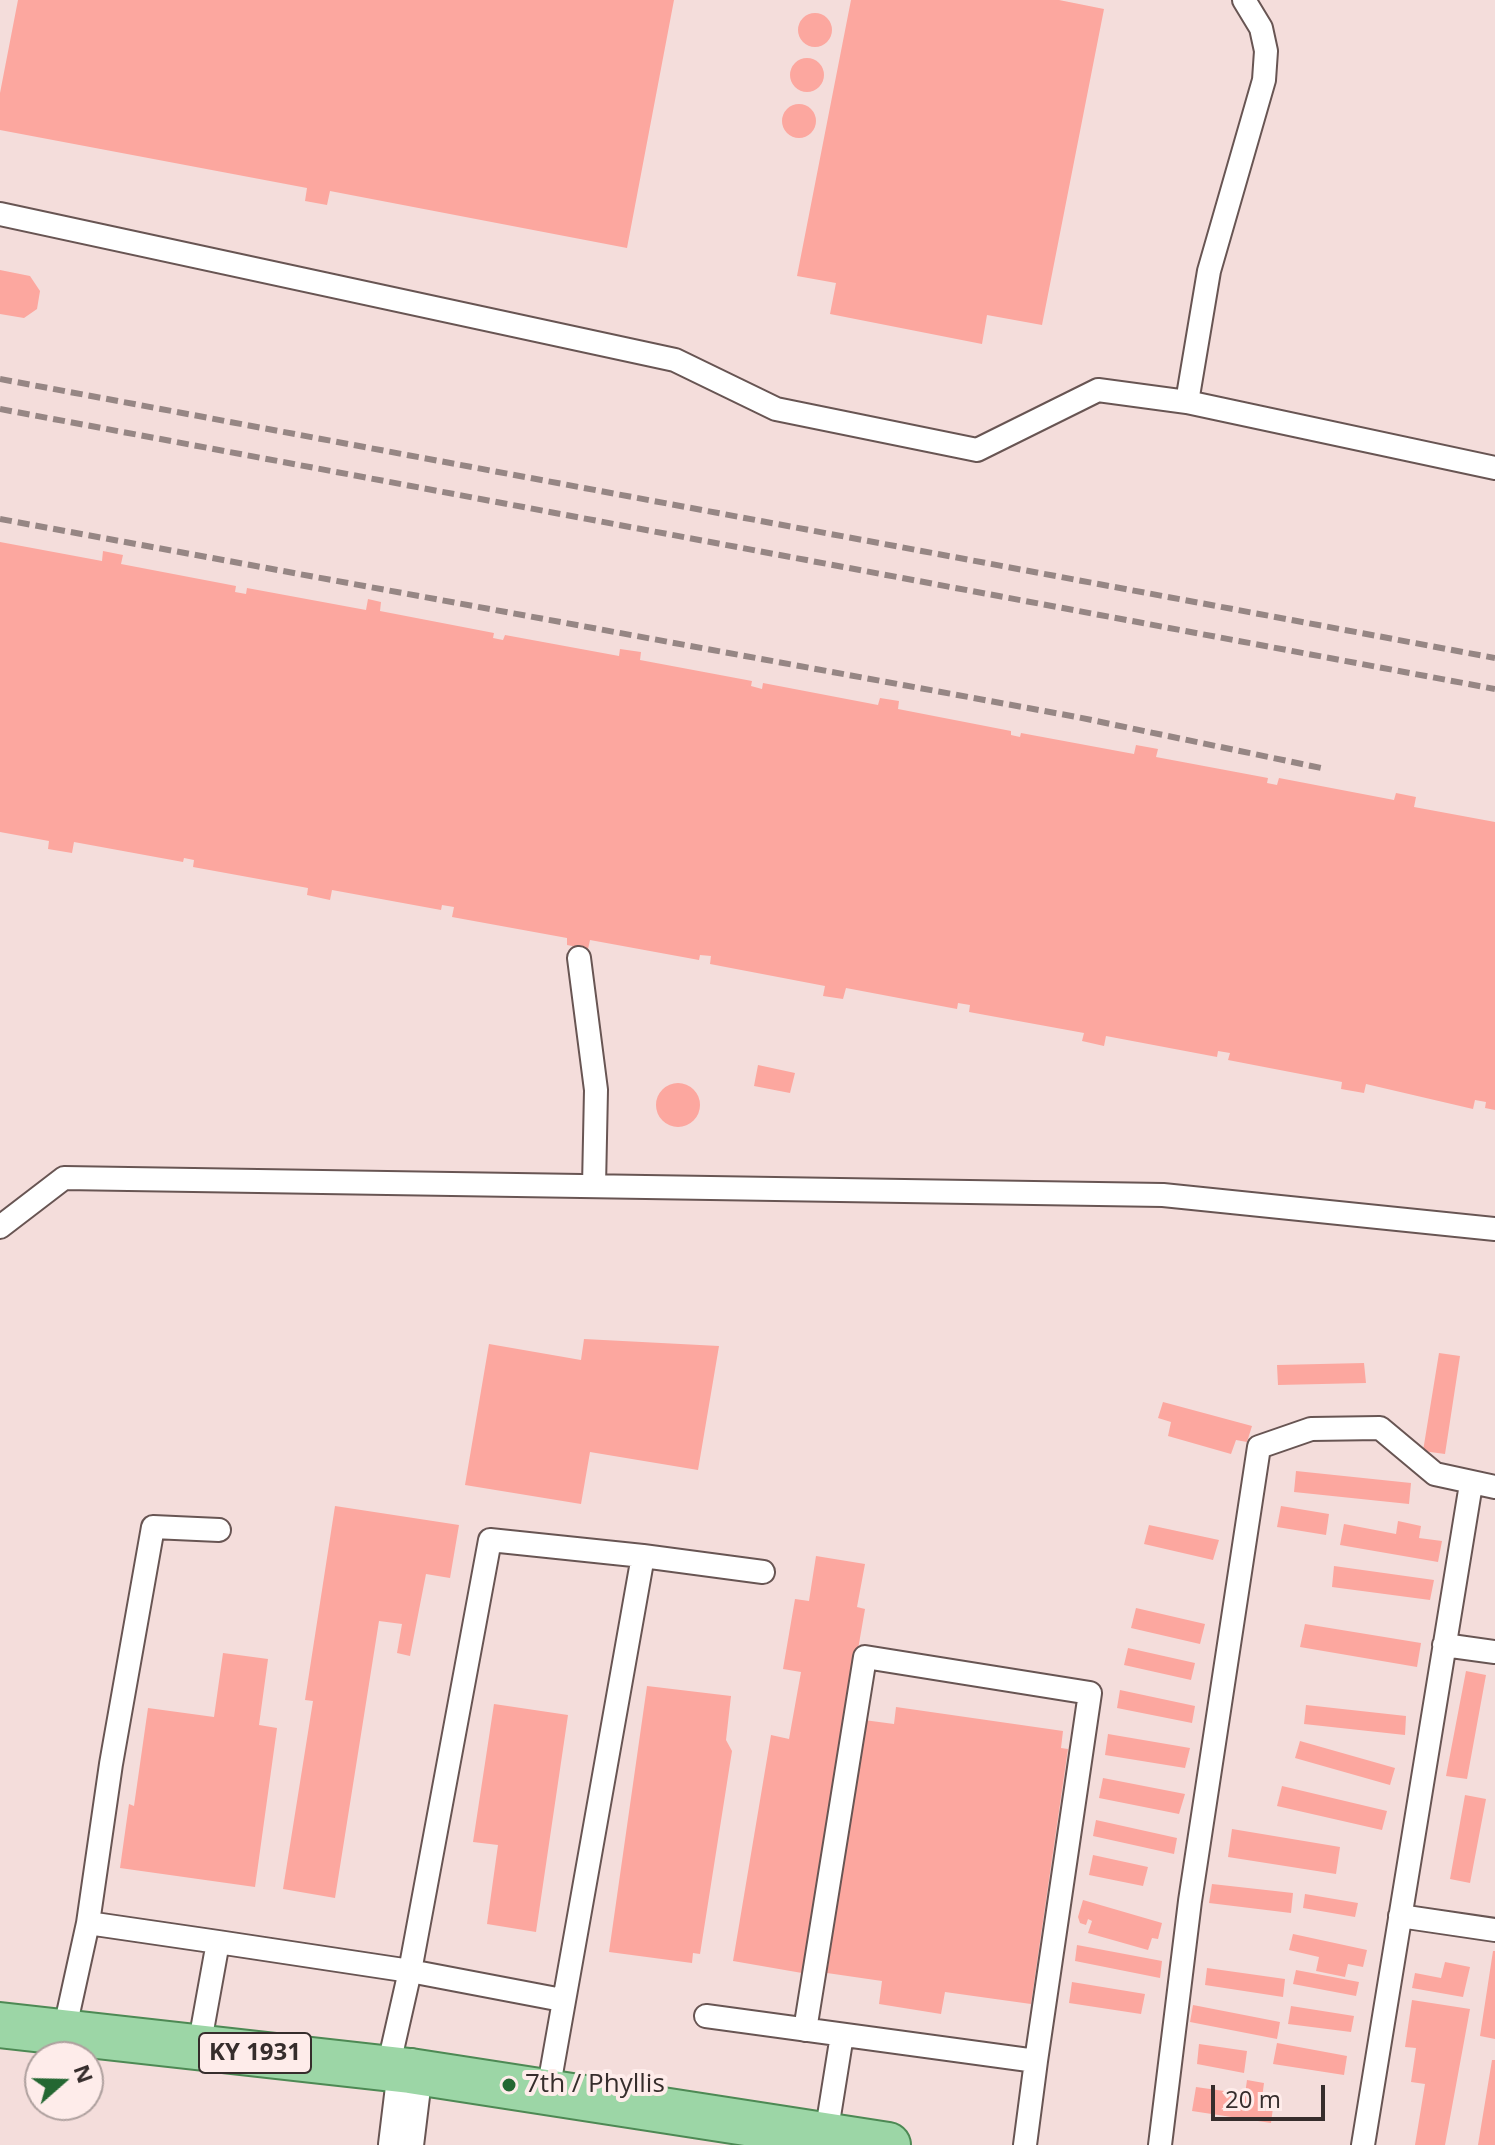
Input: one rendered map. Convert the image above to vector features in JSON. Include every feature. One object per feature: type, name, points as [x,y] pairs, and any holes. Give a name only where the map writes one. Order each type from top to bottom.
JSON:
[{"type":"main road","name":"KY 1931","points":[[0,2025],[399,2069],[888,2145]]},
{"type":"street","points":[[399,2069],[401,2145]]},
{"type":"lane","points":[[1187,402],[1209,271],[1264,80],[1266,51],[1261,28],[1244,0]]},
{"type":"lane","points":[[0,214],[675,360],[776,409],[977,450],[1098,390],[1187,402],[1495,468]]},
{"type":"lane","points":[[579,958],[596,1090],[594,1186]]},
{"type":"lane","points":[[0,1227],[64,1178],[1163,1195],[1495,1229]]},
{"type":"lane","points":[[1160,2145],[1190,1901],[1259,1447],[1311,1429],[1380,1428],[1435,1474],[1495,1487]]},
{"type":"lane","points":[[1363,2145],[1471,1484]]},
{"type":"lane","points":[[64,2032],[88,1923],[111,1764],[153,1527],[219,1530]]},
{"type":"lane","points":[[399,2069],[410,1971],[490,1540],[763,1572]]},
{"type":"lane","points":[[548,2091],[643,1556]]},
{"type":"lane","points":[[1444,1645],[1495,1652]]},
{"type":"lane","points":[[805,2030],[865,1657],[1090,1693],[1025,2145]]},
{"type":"lane","points":[[1400,1916],[1495,1930]]},
{"type":"lane","points":[[88,1923],[410,1971],[562,2000]]},
{"type":"lane","points":[[199,2047],[218,1942]]},
{"type":"lane","points":[[706,2016],[1036,2061]]},
{"type":"lane","points":[[826,2135],[842,2035]]},
{"type":"building","points":[[18,0],[674,0],[627,248],[330,191],[327,205],[305,201],[307,188],[0,130],[0,93]]},
{"type":"building","points":[[851,0],[1059,0],[1104,9],[1042,325],[987,315],[982,344],[830,314],[836,283],[797,276]]},
{"type":"building","points":[[815,13],[827,18],[832,30],[827,42],[815,47],[803,42],[798,30],[803,18]]},
{"type":"building","points":[[807,58],[819,63],[824,75],[819,87],[807,92],[795,87],[790,75],[795,63]]},
{"type":"building","points":[[799,104],[811,109],[816,121],[811,133],[799,138],[787,133],[782,121],[787,109]]},
{"type":"building","points":[[0,270],[30,276],[40,291],[37,309],[24,318],[0,314]]},
{"type":"building","points":[[0,542],[102,561],[103,551],[123,555],[121,564],[236,586],[235,592],[246,594],[247,588],[366,610],[368,599],[381,602],[380,611],[494,633],[493,638],[503,640],[505,635],[619,656],[620,649],[641,652],[640,660],[752,681],[751,686],[762,689],[763,683],[878,705],[880,698],[899,701],[898,709],[1011,731],[1011,735],[1020,737],[1021,733],[1134,754],[1136,745],[1158,749],[1156,757],[1268,778],[1267,783],[1277,785],[1279,778],[1394,800],[1396,793],[1416,797],[1414,807],[1495,822],[1495,1110],[1485,1108],[1486,1102],[1475,1100],[1473,1109],[1366,1084],[1364,1093],[1341,1089],[1342,1082],[1228,1060],[1230,1053],[1218,1051],[1217,1057],[1106,1036],[1104,1046],[1082,1041],[1084,1033],[969,1012],[970,1005],[958,1003],[957,1009],[846,988],[843,999],[823,996],[825,986],[710,964],[711,956],[700,955],[699,960],[590,940],[588,949],[567,945],[567,938],[452,917],[454,907],[442,905],[441,910],[332,890],[330,900],[307,895],[308,888],[193,867],[194,860],[184,858],[183,862],[74,842],[72,853],[48,849],[49,841],[0,832]]},
{"type":"building","points":[[758,1065],[795,1073],[790,1093],[754,1086]]},
{"type":"building","points":[[678,1083],[693,1090],[700,1105],[693,1120],[678,1127],[663,1120],[656,1105],[663,1090]]},
{"type":"building","points":[[584,1339],[719,1346],[698,1470],[590,1452],[581,1504],[465,1485],[489,1344],[581,1360]]},
{"type":"building","points":[[1439,1353],[1460,1356],[1445,1454],[1423,1451]]},
{"type":"building","points":[[1364,1363],[1366,1383],[1278,1385],[1277,1365]]},
{"type":"building","points":[[1163,1402],[1252,1426],[1247,1442],[1236,1440],[1231,1454],[1168,1436],[1171,1422],[1158,1418]]},
{"type":"building","points":[[1296,1471],[1411,1483],[1409,1504],[1294,1492]]},
{"type":"building","points":[[335,1506],[459,1525],[450,1578],[426,1574],[410,1656],[397,1653],[402,1624],[379,1621],[335,1898],[283,1889],[313,1701],[305,1700]]},
{"type":"building","points":[[1281,1506],[1329,1514],[1326,1535],[1277,1527]]},
{"type":"building","points":[[1398,1521],[1421,1526],[1419,1538],[1442,1541],[1438,1562],[1340,1545],[1344,1524],[1396,1534]]},
{"type":"building","points":[[1149,1525],[1219,1540],[1213,1560],[1144,1544]]},
{"type":"building","points":[[816,1556],[865,1564],[857,1607],[865,1609],[802,1973],[733,1961],[771,1735],[789,1739],[801,1672],[783,1669],[795,1599],[809,1601]]},
{"type":"building","points":[[1334,1566],[1434,1580],[1430,1600],[1332,1587]]},
{"type":"building","points":[[1136,1608],[1205,1624],[1200,1644],[1131,1628]]},
{"type":"building","points":[[1305,1624],[1421,1643],[1417,1667],[1300,1647]]},
{"type":"building","points":[[1128,1648],[1195,1663],[1191,1680],[1124,1665]]},
{"type":"building","points":[[223,1653],[268,1659],[259,1725],[277,1728],[255,1887],[120,1868],[129,1804],[134,1806],[148,1708],[214,1717]]},
{"type":"building","points":[[1466,1671],[1486,1675],[1467,1779],[1446,1776]]},
{"type":"building","points":[[647,1686],[731,1696],[726,1740],[732,1751],[700,1954],[693,1953],[692,1963],[609,1952]]},
{"type":"building","points":[[1120,1690],[1195,1706],[1192,1723],[1117,1708]]},
{"type":"building","points":[[494,1704],[568,1715],[536,1932],[487,1924],[498,1845],[473,1842]]},
{"type":"building","points":[[1306,1705],[1406,1716],[1405,1735],[1304,1724]]},
{"type":"building","points":[[896,1707],[1063,1731],[1061,1748],[1068,1749],[1031,2004],[945,1992],[941,2014],[879,2004],[882,1981],[827,1973],[832,1941],[824,1939],[864,1720],[894,1724]]},
{"type":"building","points":[[1108,1734],[1190,1748],[1185,1768],[1105,1755]]},
{"type":"building","points":[[1300,1741],[1395,1768],[1390,1785],[1295,1758]]},
{"type":"building","points":[[1103,1778],[1185,1794],[1179,1814],[1099,1798]]},
{"type":"building","points":[[1282,1786],[1387,1811],[1382,1830],[1277,1806]]},
{"type":"building","points":[[1465,1795],[1486,1799],[1470,1883],[1450,1879]]},
{"type":"building","points":[[1096,1820],[1177,1838],[1174,1854],[1093,1836]]},
{"type":"building","points":[[1232,1829],[1340,1847],[1336,1874],[1228,1857]]},
{"type":"building","points":[[1093,1855],[1148,1867],[1143,1886],[1089,1875]]},
{"type":"building","points":[[1212,1884],[1293,1893],[1291,1913],[1209,1903]]},
{"type":"building","points":[[1305,1894],[1358,1903],[1355,1917],[1303,1908]]},
{"type":"building","points":[[1083,1900],[1162,1923],[1158,1939],[1152,1938],[1148,1950],[1088,1933],[1092,1921],[1088,1919],[1086,1925],[1080,1923],[1078,1917]]},
{"type":"building","points":[[1293,1934],[1367,1950],[1363,1967],[1348,1964],[1345,1977],[1316,1971],[1319,1957],[1289,1950]]},
{"type":"building","points":[[1077,1945],[1162,1961],[1160,1978],[1075,1961]]},
{"type":"building","points":[[1495,1951],[1495,2039],[1480,2036]]},
{"type":"building","points":[[1445,1962],[1470,1967],[1463,1997],[1412,1988],[1415,1973],[1441,1978]]},
{"type":"building","points":[[1207,1968],[1285,1979],[1283,1997],[1205,1985]]},
{"type":"building","points":[[1296,1970],[1359,1982],[1356,1996],[1293,1984]]},
{"type":"building","points":[[1072,1982],[1145,1994],[1141,2014],[1069,2003]]},
{"type":"building","points":[[1412,2000],[1470,2009],[1445,2145],[1415,2145],[1425,2084],[1411,2082],[1416,2048],[1405,2047]]},
{"type":"building","points":[[1193,2005],[1280,2022],[1277,2039],[1190,2022]]},
{"type":"building","points":[[1291,2006],[1354,2016],[1351,2032],[1288,2024]]},
{"type":"building","points":[[1277,2043],[1347,2056],[1344,2075],[1273,2064]]},
{"type":"building","points":[[1199,2044],[1247,2051],[1244,2073],[1197,2064]]},
{"type":"building","points":[[1492,2060],[1495,2060],[1495,2145],[1478,2145]]},
{"type":"building","points":[[1247,2080],[1264,2083],[1262,2098],[1274,2100],[1271,2123],[1192,2111],[1196,2087],[1245,2094]]},
{"type":"railway","points":[[0,379],[1495,658]]},
{"type":"railway","points":[[0,409],[1495,689]]},
{"type":"railway","points":[[0,519],[1077,717],[1326,769]]},
{"type":"place","name":"7th / Phyllis","points":[[509,2085]]}]
